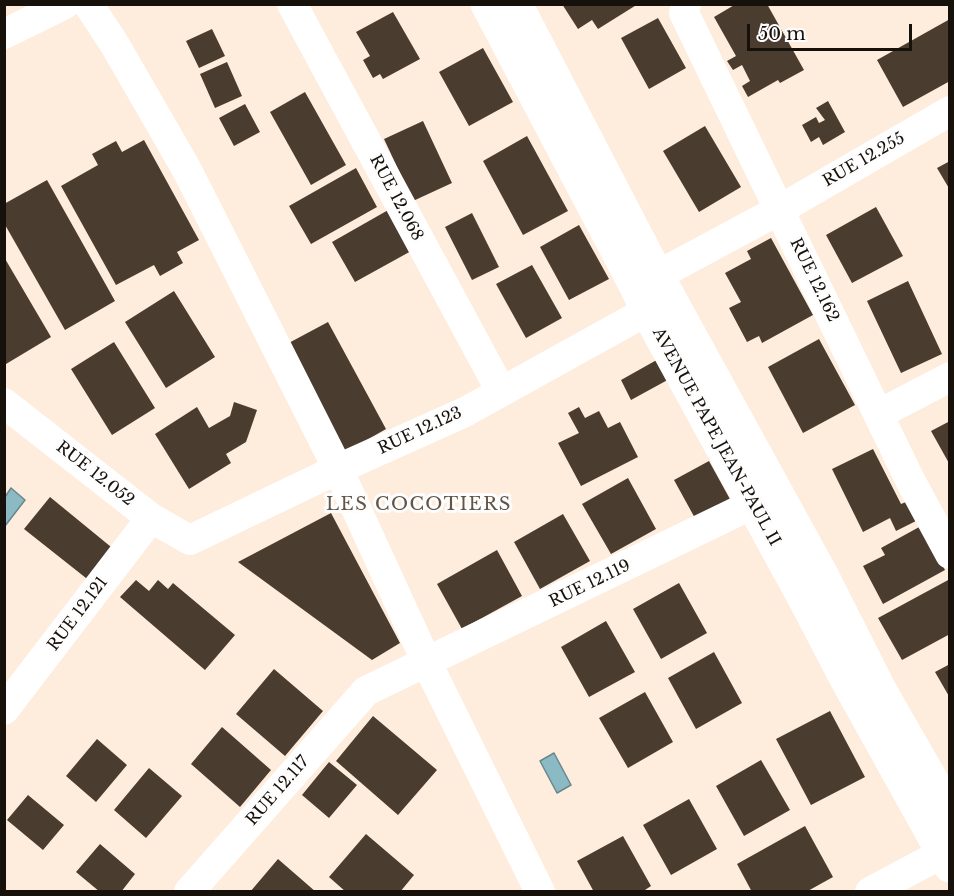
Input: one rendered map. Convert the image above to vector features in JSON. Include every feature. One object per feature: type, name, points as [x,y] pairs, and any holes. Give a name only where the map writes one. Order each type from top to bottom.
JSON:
[{"type":"main road","name":"AVENUE PAPE JEAN-PAUL II","points":[[487,4],[647,291],[822,575],[879,688],[950,812]]},
{"type":"main road","name":"AVENUE PAPE JEAN-PAUL II","points":[[516,4],[647,291],[753,504],[946,860]]},
{"type":"street","points":[[4,34],[65,4]]},
{"type":"street","points":[[88,4],[115,45],[187,170],[338,469],[427,663],[540,891]]},
{"type":"street","name":"RUE 12.068","points":[[292,4],[501,391]]},
{"type":"street","name":"RUE 12.162","points":[[686,4],[684,13],[910,480],[950,554]]},
{"type":"street","name":"RUE 12.255","points":[[647,291],[779,210],[950,111]]},
{"type":"street","name":"RUE 12.123","points":[[190,540],[338,469],[465,412],[501,391],[647,291]]},
{"type":"street","points":[[879,414],[950,377]]},
{"type":"street","name":"RUE 12.052","points":[[4,403],[151,518],[190,540]]},
{"type":"street","name":"RUE 12.119","points":[[366,691],[753,504]]},
{"type":"street","name":"RUE 12.121","points":[[4,710],[151,518]]},
{"type":"street","name":"RUE 12.117","points":[[189,891],[366,691]]},
{"type":"street","points":[[870,891],[946,860]]},
{"type":"water","points":[[11,488],[25,500],[5,526],[5,497]]},
{"type":"water","points":[[554,753],[571,785],[557,793],[540,761]]},
{"type":"building","points":[[562,4],[638,4],[598,29],[592,20],[578,29]]},
{"type":"building","points":[[736,4],[767,4],[804,70],[780,83],[778,80],[748,97],[742,86],[750,81],[742,65],[733,70],[727,61],[736,56],[714,17]]},
{"type":"building","points":[[393,12],[420,59],[383,79],[380,74],[373,78],[363,60],[370,56],[356,32]]},
{"type":"building","points":[[658,18],[686,68],[649,89],[621,38]]},
{"type":"building","points":[[950,19],[950,81],[903,107],[877,60]]},
{"type":"building","points":[[212,29],[225,56],[199,68],[186,41]]},
{"type":"building","points":[[483,48],[513,102],[469,126],[439,72]]},
{"type":"building","points":[[227,62],[242,96],[215,108],[200,74]]},
{"type":"building","points":[[305,92],[346,165],[311,185],[270,112]]},
{"type":"building","points":[[828,101],[845,132],[823,145],[819,137],[811,142],[802,125],[816,117],[819,123],[825,120],[816,108]]},
{"type":"building","points":[[245,104],[260,132],[234,146],[219,118]]},
{"type":"building","points":[[423,121],[452,183],[413,201],[384,139]]},
{"type":"building","points":[[705,126],[741,187],[699,212],[663,151]]},
{"type":"building","points":[[527,136],[568,211],[523,235],[483,161]]},
{"type":"building","points":[[144,140],[199,240],[177,252],[183,263],[160,276],[154,265],[116,285],[61,186],[98,165],[92,154],[116,141],[122,152]]},
{"type":"building","points":[[950,161],[950,190],[937,168]]},
{"type":"building","points":[[356,168],[377,207],[311,244],[289,206]]},
{"type":"building","points":[[47,180],[115,301],[65,330],[4,223],[4,204]]},
{"type":"building","points":[[876,207],[903,256],[852,283],[826,235]]},
{"type":"building","points":[[390,209],[413,250],[355,282],[332,242]]},
{"type":"building","points":[[472,213],[499,267],[472,280],[445,227]]},
{"type":"building","points":[[579,225],[609,279],[569,300],[540,247]]},
{"type":"building","points":[[771,238],[813,315],[762,343],[759,336],[747,342],[729,308],[741,302],[725,273],[751,259],[747,251]]},
{"type":"building","points":[[4,257],[51,337],[6,364],[4,363]]},
{"type":"building","points":[[532,265],[562,318],[526,338],[496,284]]},
{"type":"building","points":[[908,281],[942,354],[901,373],[867,301]]},
{"type":"building","points":[[174,291],[215,357],[166,388],[125,322]]},
{"type":"building","points":[[328,322],[386,429],[344,453],[285,345]]},
{"type":"building","points":[[819,339],[855,405],[803,433],[768,367]]},
{"type":"building","points":[[114,342],[155,408],[112,435],[71,369]]},
{"type":"building","points":[[662,357],[673,377],[631,400],[621,380]]},
{"type":"building","points":[[234,402],[257,410],[246,442],[226,454],[231,463],[189,489],[155,434],[197,407],[209,428],[230,416]]},
{"type":"building","points":[[579,407],[585,418],[599,411],[608,428],[620,422],[638,457],[581,486],[558,443],[579,433],[568,413]]},
{"type":"building","points":[[950,421],[950,465],[931,431]]},
{"type":"building","points":[[873,449],[901,504],[906,502],[916,521],[896,531],[890,518],[863,532],[832,469]]},
{"type":"building","points":[[709,461],[731,501],[696,520],[674,480]]},
{"type":"building","points":[[628,478],[656,529],[611,554],[582,504]]},
{"type":"building","points":[[50,497],[116,551],[91,582],[24,529]]},
{"type":"building","points":[[331,513],[400,643],[372,660],[238,562]]},
{"type":"building","points":[[563,514],[590,561],[540,589],[514,542]]},
{"type":"building","points":[[921,526],[945,570],[883,604],[863,566],[885,555],[881,548]]},
{"type":"building","points":[[497,550],[522,596],[462,629],[437,584]]},
{"type":"building","points":[[950,579],[950,634],[902,660],[878,618]]},
{"type":"building","points":[[136,580],[149,591],[158,580],[168,589],[173,583],[235,635],[205,670],[120,597]]},
{"type":"building","points":[[679,583],[707,633],[661,659],[633,609]]},
{"type":"building","points":[[606,621],[635,672],[589,697],[561,647]]},
{"type":"building","points":[[714,652],[742,703],[696,729],[668,678]]},
{"type":"building","points":[[950,664],[950,698],[935,672]]},
{"type":"building","points":[[274,669],[323,711],[285,756],[236,714]]},
{"type":"building","points":[[645,692],[673,742],[628,768],[599,718]]},
{"type":"building","points":[[830,711],[865,777],[811,805],[776,739]]},
{"type":"building","points":[[373,716],[437,770],[398,815],[336,761]]},
{"type":"building","points":[[222,727],[271,770],[240,807],[191,764]]},
{"type":"building","points":[[97,739],[127,765],[96,802],[66,776]]},
{"type":"building","points":[[761,760],[790,810],[744,836],[716,786]]},
{"type":"building","points":[[329,762],[357,785],[329,818],[302,795]]},
{"type":"building","points":[[149,768],[182,796],[146,838],[114,810]]},
{"type":"building","points":[[28,795],[64,825],[43,850],[7,820]]},
{"type":"building","points":[[689,799],[717,849],[671,875],[643,825]]},
{"type":"building","points":[[805,826],[833,877],[806,892],[752,892],[737,864]]},
{"type":"building","points":[[366,834],[414,875],[400,892],[346,892],[329,877]]},
{"type":"building","points":[[623,836],[651,886],[642,892],[594,892],[577,861]]},
{"type":"building","points":[[100,844],[135,874],[121,892],[100,892],[76,872]]},
{"type":"building","points":[[278,859],[316,892],[250,892]]},
{"type":"district","name":"LES COCOTIERS","points":[[419,505]]}]
